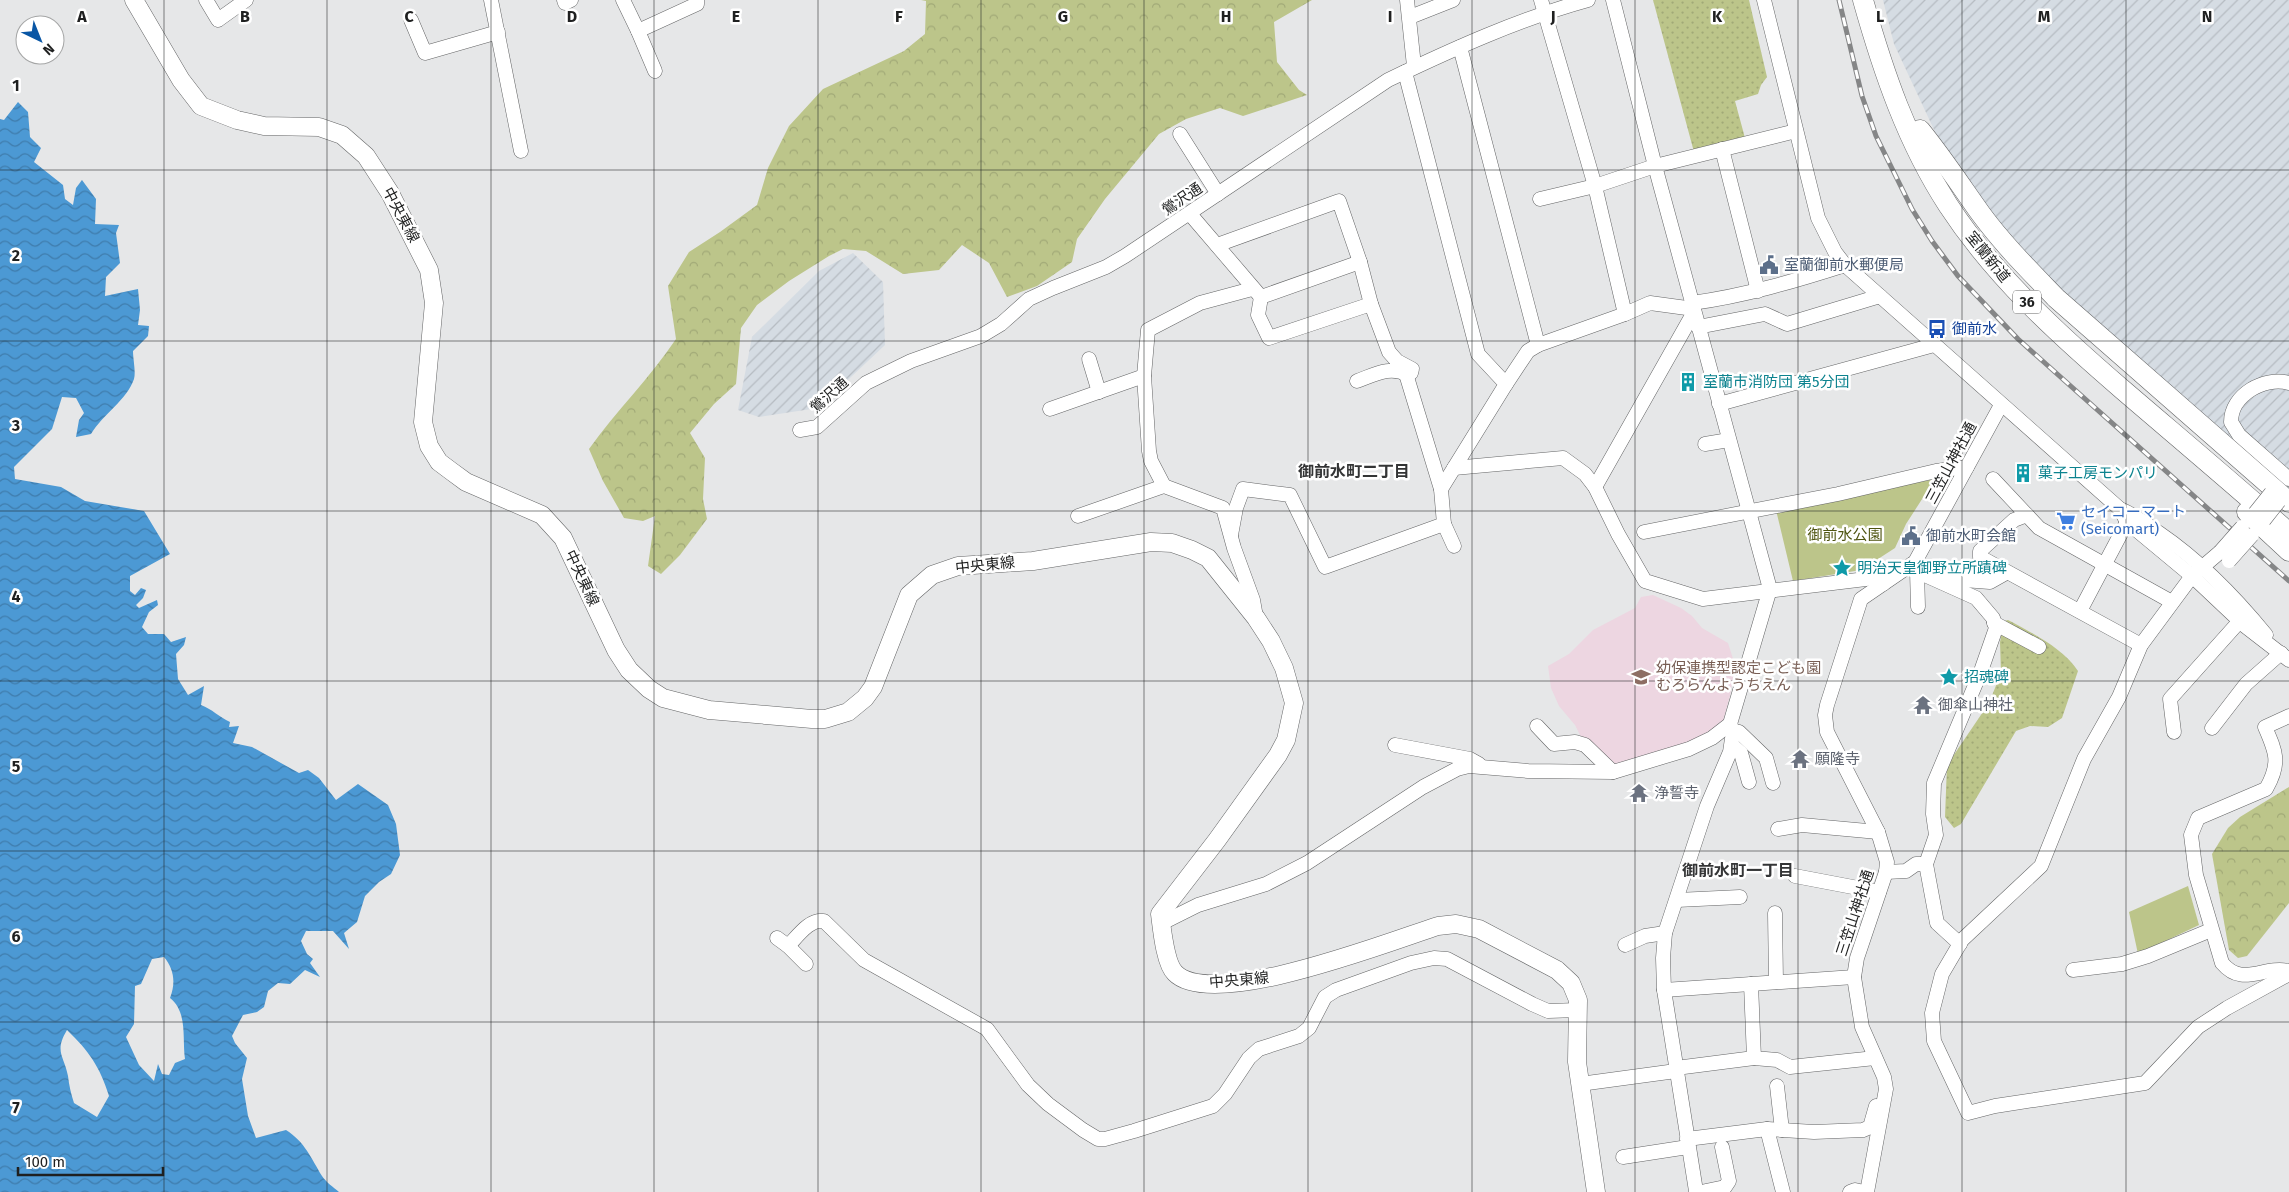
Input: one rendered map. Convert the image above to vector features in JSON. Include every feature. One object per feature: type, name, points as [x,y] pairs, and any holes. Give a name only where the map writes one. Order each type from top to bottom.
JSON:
[{"type":"highway","name":"室蘭新道","points":[[1863,0],[1890,89],[1910,135],[1936,185],[1972,240],[2000,275],[2078,350],[2289,533]]},
{"type":"highway","name":"室蘭新道","points":[[1875,0],[1889,49],[1920,130],[1946,180],[2003,258],[2032,290],[2122,373],[2283,494]]},
{"type":"highway","points":[[1890,89],[1909,151],[1923,182],[1962,242],[1996,286],[2018,310],[2075,362],[2254,523],[2289,551]]},
{"type":"highway","points":[[1920,130],[1953,172],[1982,215],[2056,298],[2283,494]]},
{"type":"main road","name":"中央東線","points":[[134,0],[181,80],[201,106],[237,120],[264,126],[319,127],[342,135],[366,156],[390,193],[429,270],[434,303],[423,422],[429,446],[439,462],[466,482],[542,515],[553,525],[563,538],[619,654],[638,680],[663,698],[709,710],[762,716],[825,719],[848,712],[865,698],[873,687],[910,595],[932,575],[958,566],[1033,561],[1162,541],[1192,550],[1208,558],[1256,618],[1271,641],[1284,668],[1294,703],[1286,740],[1273,762],[1162,912],[1162,923],[1170,965],[1175,973],[1193,981],[1224,983],[1268,979],[1438,926],[1456,924],[1467,925],[1486,933],[1557,970],[1571,983],[1578,1000],[1577,1062],[1596,1192]]},
{"type":"street","points":[[206,0],[218,20],[246,0]]},
{"type":"street","points":[[492,0],[521,151]]},
{"type":"street","points":[[564,0],[565,3],[571,0]]},
{"type":"street","points":[[623,0],[655,71]]},
{"type":"street","points":[[638,31],[697,4],[697,0]]},
{"type":"street","points":[[1407,0],[1410,17],[1410,69],[1478,354],[1506,384]]},
{"type":"street","points":[[1410,17],[1454,0]]},
{"type":"street","name":"鶯沢通","points":[[800,430],[817,427],[833,415],[866,382],[911,361],[981,336],[1001,324],[1029,299],[1106,267],[1190,214],[1388,80],[1544,6],[1588,0]]},
{"type":"street","points":[[1613,0],[1655,166],[1770,589],[1731,727],[1732,745],[1707,806],[1665,933],[1663,958],[1664,990],[1696,1191],[1701,1192],[1726,1187],[1729,1181],[1722,1147]]},
{"type":"street","points":[[1764,0],[1818,218],[1835,252],[1846,265],[1934,345],[2120,509],[2134,515],[2207,571],[2244,617]]},
{"type":"street","points":[[1544,6],[1595,186],[1626,314]]},
{"type":"street","points":[[411,20],[425,53],[498,32]]},
{"type":"street","points":[[1460,47],[1538,345]]},
{"type":"street","points":[[1540,200],[1595,186],[1655,166],[1796,131]]},
{"type":"street","points":[[1180,134],[1218,194]]},
{"type":"street","points":[[1722,149],[1758,291]]},
{"type":"street","points":[[1217,246],[1339,201],[1360,262],[1371,304],[1389,352],[1397,361],[1412,368],[1411,373],[1406,374]]},
{"type":"street","points":[[1190,214],[1256,293],[1258,315],[1269,338],[1371,304]]},
{"type":"street","points":[[1164,486],[1151,461],[1149,451],[1144,376],[1148,330],[1200,303],[1256,293],[1360,262]]},
{"type":"street","points":[[1441,489],[1528,351],[1538,345],[1626,314],[1650,303],[1693,308],[1846,265]]},
{"type":"street","points":[[1698,327],[1765,314],[1787,324],[1880,296]]},
{"type":"street","points":[[1595,486],[1693,308]]},
{"type":"street","points":[[1719,404],[1934,345]]},
{"type":"street","points":[[1089,359],[1099,392]]},
{"type":"street","points":[[1357,381],[1388,370],[1399,370],[1406,374],[1441,489],[1444,524],[1454,546]]},
{"type":"street","points":[[1050,409],[1144,376]]},
{"type":"street","points":[[2289,383],[2272,382],[2251,390],[2235,406],[2231,422],[2239,436],[2283,494],[2254,523],[2225,557],[2207,571],[2192,576],[2141,646],[2119,697],[2084,759],[2041,866],[1960,944],[1942,974],[1932,1013],[1934,1042],[1968,1113],[1995,1106],[2145,1083],[2198,1027],[2226,1008],[2289,972]]},
{"type":"street","name":"三笠山神社通","points":[[1866,1192],[1885,1103],[1886,1084],[1862,1027],[1854,977],[1857,958],[1886,872],[1887,862],[1878,832],[1827,732],[1825,711],[1859,603],[1870,592],[1912,569],[2001,405]]},
{"type":"street","points":[[1705,444],[1729,440]]},
{"type":"street","points":[[1454,468],[1563,458],[1585,474],[1595,486],[1618,534],[1645,581],[1703,598],[1874,578],[1883,584]]},
{"type":"street","points":[[1644,532],[1838,494],[1936,471],[1968,467]]},
{"type":"street","points":[[1993,479],[2039,528],[2172,602]]},
{"type":"street","points":[[1078,516],[1164,486],[1223,508],[1230,535],[1253,600],[1256,618]]},
{"type":"street","points":[[1230,535],[1236,508],[1243,489],[1290,495],[1324,567],[1444,524]]},
{"type":"street","points":[[2120,509],[2127,522],[2244,617],[2285,657],[2246,684],[2212,728]]},
{"type":"street","points":[[2027,515],[2014,520],[1980,551],[1980,558],[2141,646]]},
{"type":"street","points":[[2080,611],[2103,563],[2127,522]]},
{"type":"street","points":[[1912,569],[1976,598],[1987,609],[1996,628],[1981,671],[1936,775],[1933,790],[1936,835],[1926,864],[1937,923],[1960,944]]},
{"type":"street","points":[[1912,569],[1918,607]]},
{"type":"street","points":[[1934,579],[1940,577],[1990,582],[2006,573]]},
{"type":"street","points":[[2174,732],[2170,699],[2244,617]]},
{"type":"street","points":[[1994,623],[2039,647]]},
{"type":"street","points":[[2289,716],[2262,723],[2276,752],[2282,759],[2266,789],[2198,818],[2191,835],[2196,875],[2222,963],[2230,972],[2243,976],[2284,970],[2289,972]]},
{"type":"street","points":[[1537,726],[1554,744],[1575,742],[1585,745],[1613,772]]},
{"type":"street","points":[[1162,923],[1198,905],[1266,884],[1307,863],[1442,776],[1469,766],[1528,771],[1613,772],[1689,749],[1731,727]]},
{"type":"street","points":[[1731,727],[1739,732],[1766,758],[1773,783]]},
{"type":"street","points":[[1395,745],[1470,760],[1484,768]]},
{"type":"street","points":[[1732,745],[1741,753],[1749,782]]},
{"type":"street","points":[[1778,829],[1802,825],[1878,832]]},
{"type":"street","points":[[1886,872],[1906,871],[1921,862],[1926,864]]},
{"type":"street","points":[[1795,876],[1879,892]]},
{"type":"street","points":[[1677,900],[1740,897]]},
{"type":"street","points":[[1775,913],[1776,982]]},
{"type":"street","points":[[806,964],[783,942],[811,924],[820,920],[824,921],[864,960],[987,1029],[1028,1085],[1048,1104],[1083,1130],[1098,1138],[1105,1139],[1213,1106],[1225,1094],[1249,1058],[1259,1049],[1298,1036],[1309,1028],[1325,997],[1336,990],[1424,958],[1446,959],[1532,1004],[1548,1010],[1578,1010]]},
{"type":"street","points":[[2073,970],[2122,964],[2148,956],[2212,930]]},
{"type":"street","points":[[1625,945],[1645,936],[1665,933]]},
{"type":"street","points":[[1664,990],[1854,977]]},
{"type":"street","points":[[1751,984],[1754,1058]]},
{"type":"street","points":[[1580,1084],[1754,1058],[1777,1060],[1790,1067],[1875,1058]]},
{"type":"street","points":[[1623,1157],[1767,1129],[1814,1132],[1867,1129],[1870,1127],[1886,1084]]},
{"type":"street","points":[[1777,1086],[1782,1130]]},
{"type":"street","points":[[1767,1129],[1783,1192]]},
{"type":"street","points":[[1850,1192],[1855,1190],[1866,1192]]},
{"type":"shaded area","points":[[1883,0],[2289,0],[2289,506],[2044,284],[1964,194],[1894,44]]},
{"type":"shaded area","points":[[853,253],[883,282],[885,345],[818,408],[759,417],[738,410],[752,337],[819,271]]},
{"type":"shaded area","name":"幼保連携型認定こども園 むろらんようちえん","points":[[1653,595],[1681,608],[1692,616],[1702,628],[1728,643],[1735,665],[1730,696],[1722,725],[1706,736],[1633,761],[1613,765],[1582,739],[1575,725],[1559,706],[1551,688],[1548,666],[1569,654],[1593,630],[1635,608],[1641,597]]},
{"type":"green space","points":[[921,0],[1312,0],[1274,22],[1277,62],[1299,90],[1307,95],[1243,116],[1220,108],[1186,119],[1159,134],[1105,199],[1077,239],[1072,262],[1037,286],[1007,297],[989,263],[962,245],[939,270],[903,274],[866,251],[843,249],[789,281],[757,305],[741,328],[736,384],[714,404],[690,433],[705,458],[703,499],[707,519],[680,555],[661,574],[648,566],[655,516],[643,521],[624,518],[603,481],[589,449],[676,339],[668,286],[689,252],[757,205],[768,168],[789,126],[823,89],[904,51],[925,34],[926,1]]},
{"type":"green space","points":[[1653,0],[1749,0],[1767,77],[1761,85],[1758,94],[1735,101],[1745,138],[1694,152]]},
{"type":"green space","name":"御前水公園","points":[[1935,479],[1906,524],[1895,548],[1861,570],[1793,581],[1776,510]]},
{"type":"green space","points":[[2008,620],[2056,648],[2078,671],[2062,718],[2048,727],[2030,726],[2016,731],[1961,824],[1954,828],[1945,817],[1947,765],[1989,703],[2001,673],[2000,642],[2004,621]]},
{"type":"green space","points":[[2289,787],[2289,903],[2247,956],[2238,958],[2229,950],[2212,854],[2228,828],[2240,817]]},
{"type":"green space","points":[[2188,886],[2199,925],[2138,954],[2129,912]]},
{"type":"water","points":[[18,102],[28,112],[30,137],[41,148],[34,162],[63,185],[65,199],[73,205],[76,188],[82,180],[96,199],[95,224],[119,225],[116,233],[120,263],[106,277],[105,296],[138,289],[140,310],[138,325],[149,326],[148,336],[133,351],[135,376],[131,387],[120,401],[101,420],[91,434],[76,437],[79,420],[84,413],[76,398],[62,397],[52,429],[14,467],[15,479],[61,487],[85,501],[144,511],[170,554],[130,576],[130,591],[135,595],[141,588],[146,590],[143,598],[136,605],[139,608],[157,600],[158,605],[149,612],[142,627],[148,634],[164,634],[171,642],[186,637],[184,645],[176,654],[178,679],[188,695],[204,686],[201,705],[230,722],[229,727],[239,726],[233,743],[252,747],[299,773],[308,770],[319,778],[336,800],[358,784],[388,805],[396,824],[400,855],[391,874],[379,882],[365,896],[357,922],[344,933],[349,949],[333,931],[306,931],[301,941],[307,954],[313,959],[310,963],[320,977],[305,970],[290,984],[278,983],[268,991],[264,1007],[257,1012],[243,1015],[232,1036],[247,1058],[242,1079],[248,1116],[256,1138],[286,1130],[303,1145],[324,1178],[339,1192],[0,1192],[0,119],[4,120]],"holes":[[[164,957],[170,966],[173,976],[170,998],[176,1004],[182,1018],[185,1059],[175,1063],[169,1075],[162,1074],[158,1064],[154,1081],[139,1065],[126,1037],[134,1024],[135,986],[141,984],[152,959]],[[67,1030],[82,1045],[93,1060],[106,1086],[109,1096],[97,1117],[74,1103],[61,1053],[61,1044]]]},
{"type":"railway","points":[[1839,0],[1862,96],[1876,136],[1912,209],[1932,241],[1958,276],[2018,339],[2289,581]]},
{"type":"place","name":"室蘭御前水郵便局","points":[[1769,265]]},
{"type":"place","name":"御前水","points":[[1937,329]]},
{"type":"place","name":"室蘭市消防団 第5分団","points":[[1688,382]]},
{"type":"place","name":"菓子工房モンパリ","points":[[2023,473]]},
{"type":"place","name":"セイコーマート (Seicomart)","points":[[2066,521]]},
{"type":"place","name":"御前水町会館","points":[[1911,536]]},
{"type":"place","name":"明治天皇御野立所蹟碑","points":[[1842,568]]},
{"type":"place","name":"幼保連携型認定こども園 むろらんようちえん","points":[[1641,677]]},
{"type":"place","name":"招魂碑","points":[[1949,677]]},
{"type":"place","name":"御傘山神社","points":[[1923,705]]},
{"type":"place","name":"願隆寺","points":[[1800,759]]},
{"type":"place","name":"浄誓寺","points":[[1639,793]]},
{"type":"district","name":"御前水町二丁目","points":[[1354,471]]},
{"type":"district","name":"御前水町一丁目","points":[[1738,870]]}]
